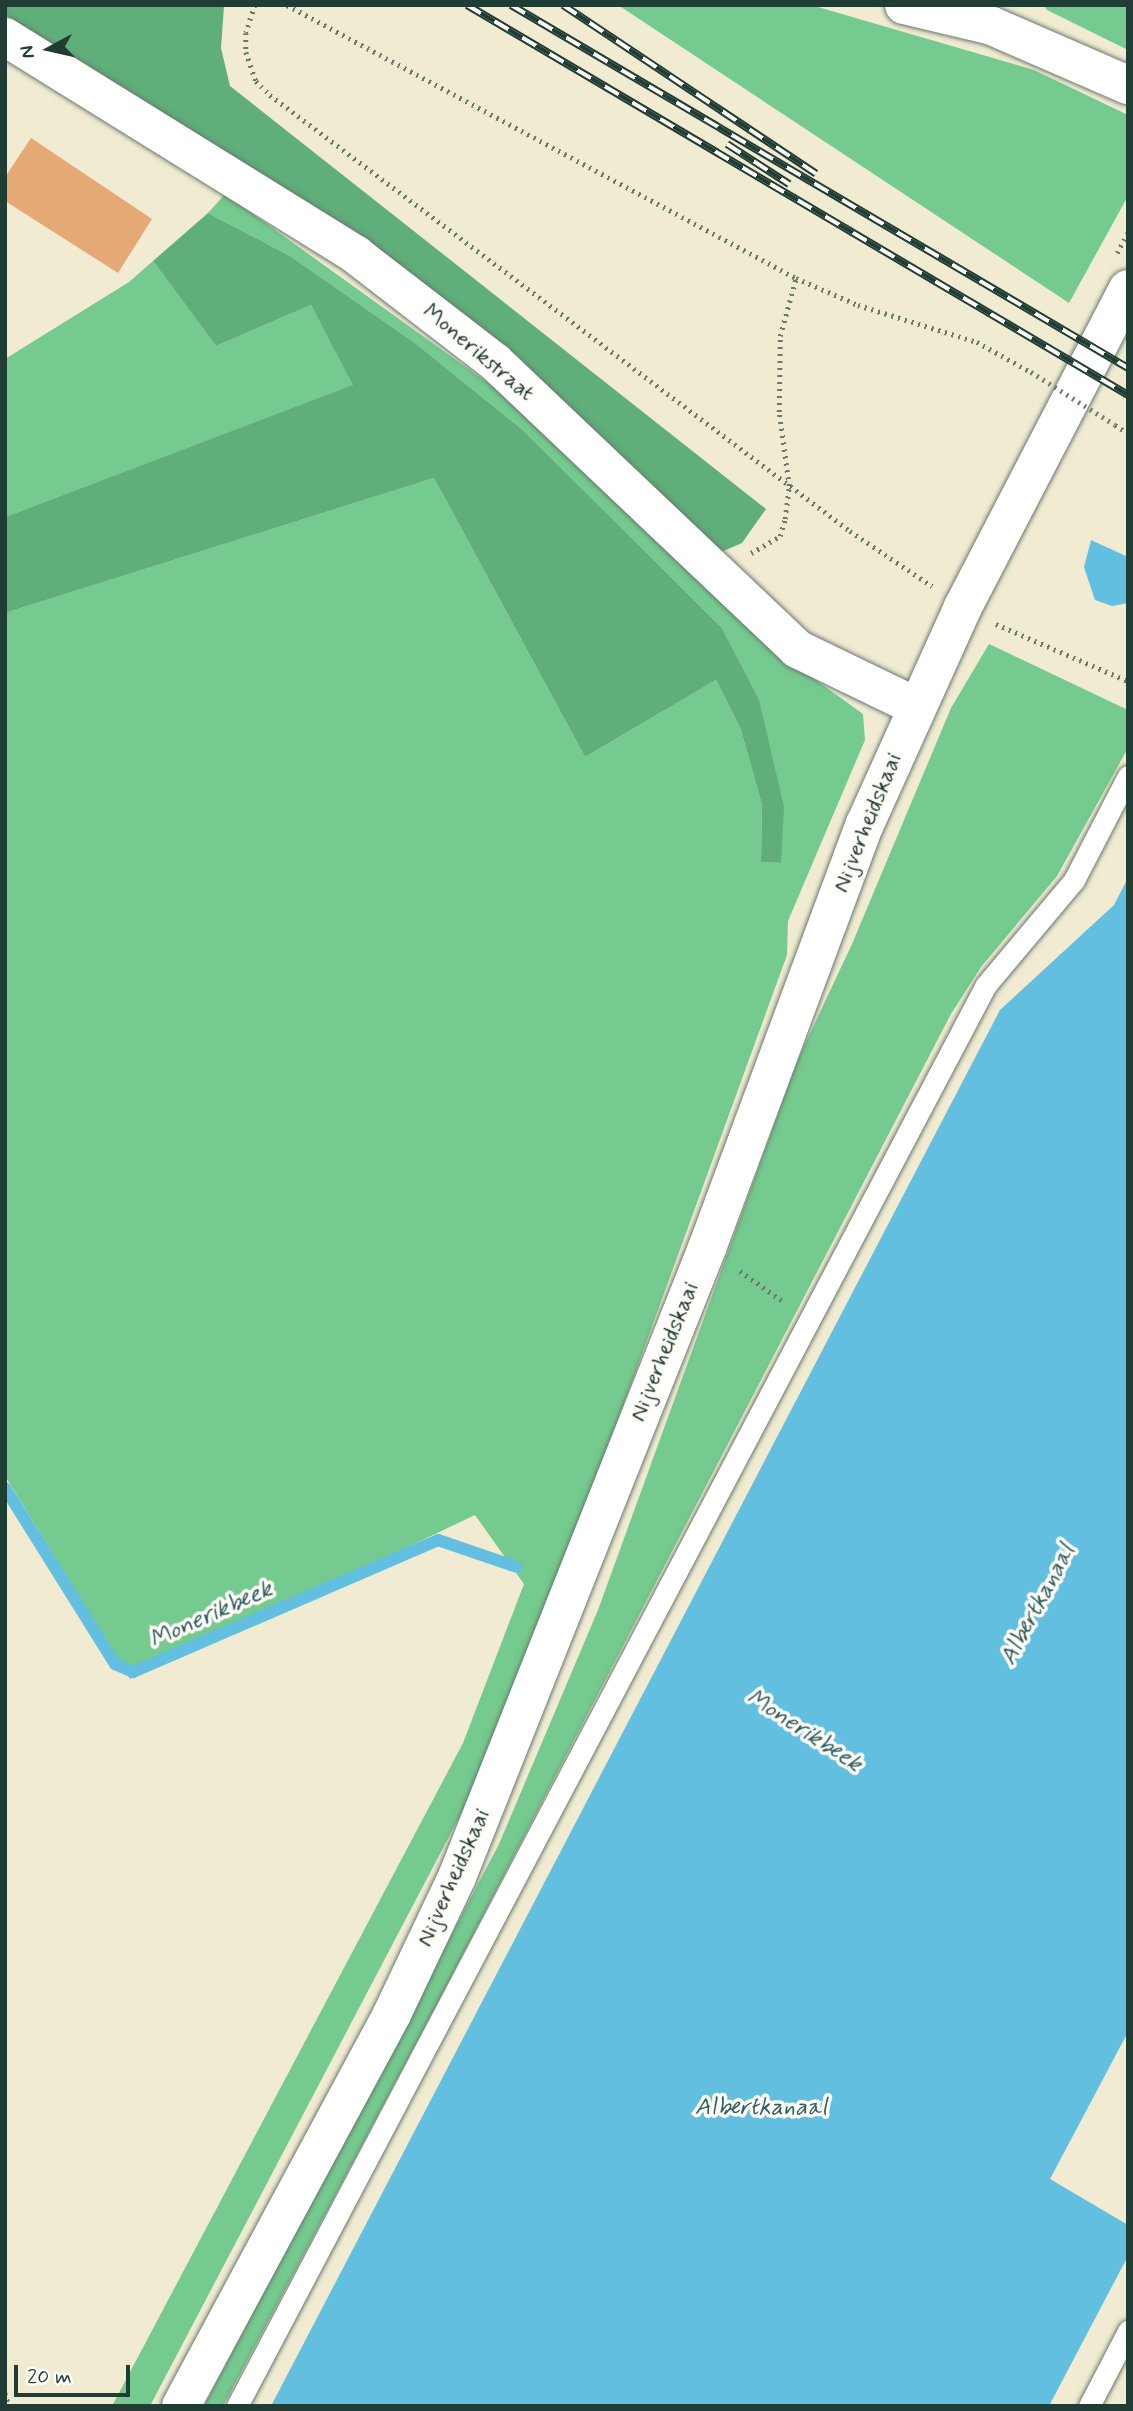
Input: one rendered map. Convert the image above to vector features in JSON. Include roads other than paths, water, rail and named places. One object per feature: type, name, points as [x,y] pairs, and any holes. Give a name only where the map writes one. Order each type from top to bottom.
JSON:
[{"type":"street","points":[[904,5],[996,16],[1128,85]]},
{"type":"street","name":"Monerikstraat","points":[[5,37],[356,255],[495,362],[797,649],[918,707]]},
{"type":"street","name":"Nijverheidskaai","points":[[181,2406],[392,2014],[457,1877],[707,1248],[865,824],[963,607],[1128,289]]},
{"type":"lane","points":[[237,2406],[808,1318],[986,985],[1074,880],[1128,776]]},
{"type":"lane","points":[[1089,2406],[1128,2331]]},
{"type":"water","points":[[1091,540],[1128,557],[1128,603],[1112,606],[1095,600],[1084,567]]},
{"type":"water","name":"Albertkanaal","points":[[1128,878],[1128,2032],[1050,2179],[1128,2225],[1128,2256],[1049,2406],[271,2406],[1000,1010],[1114,905]]},
{"type":"waterway","name":"Monerikbeek","points":[[5,1488],[115,1664],[133,1672],[438,1540],[517,1567]]},
{"type":"railway","points":[[467,5],[1128,395]]},
{"type":"railway","points":[[511,5],[1128,368]]},
{"type":"railway","points":[[563,5],[816,174]]},
{"type":"railway","points":[[727,144],[789,184]]}]
